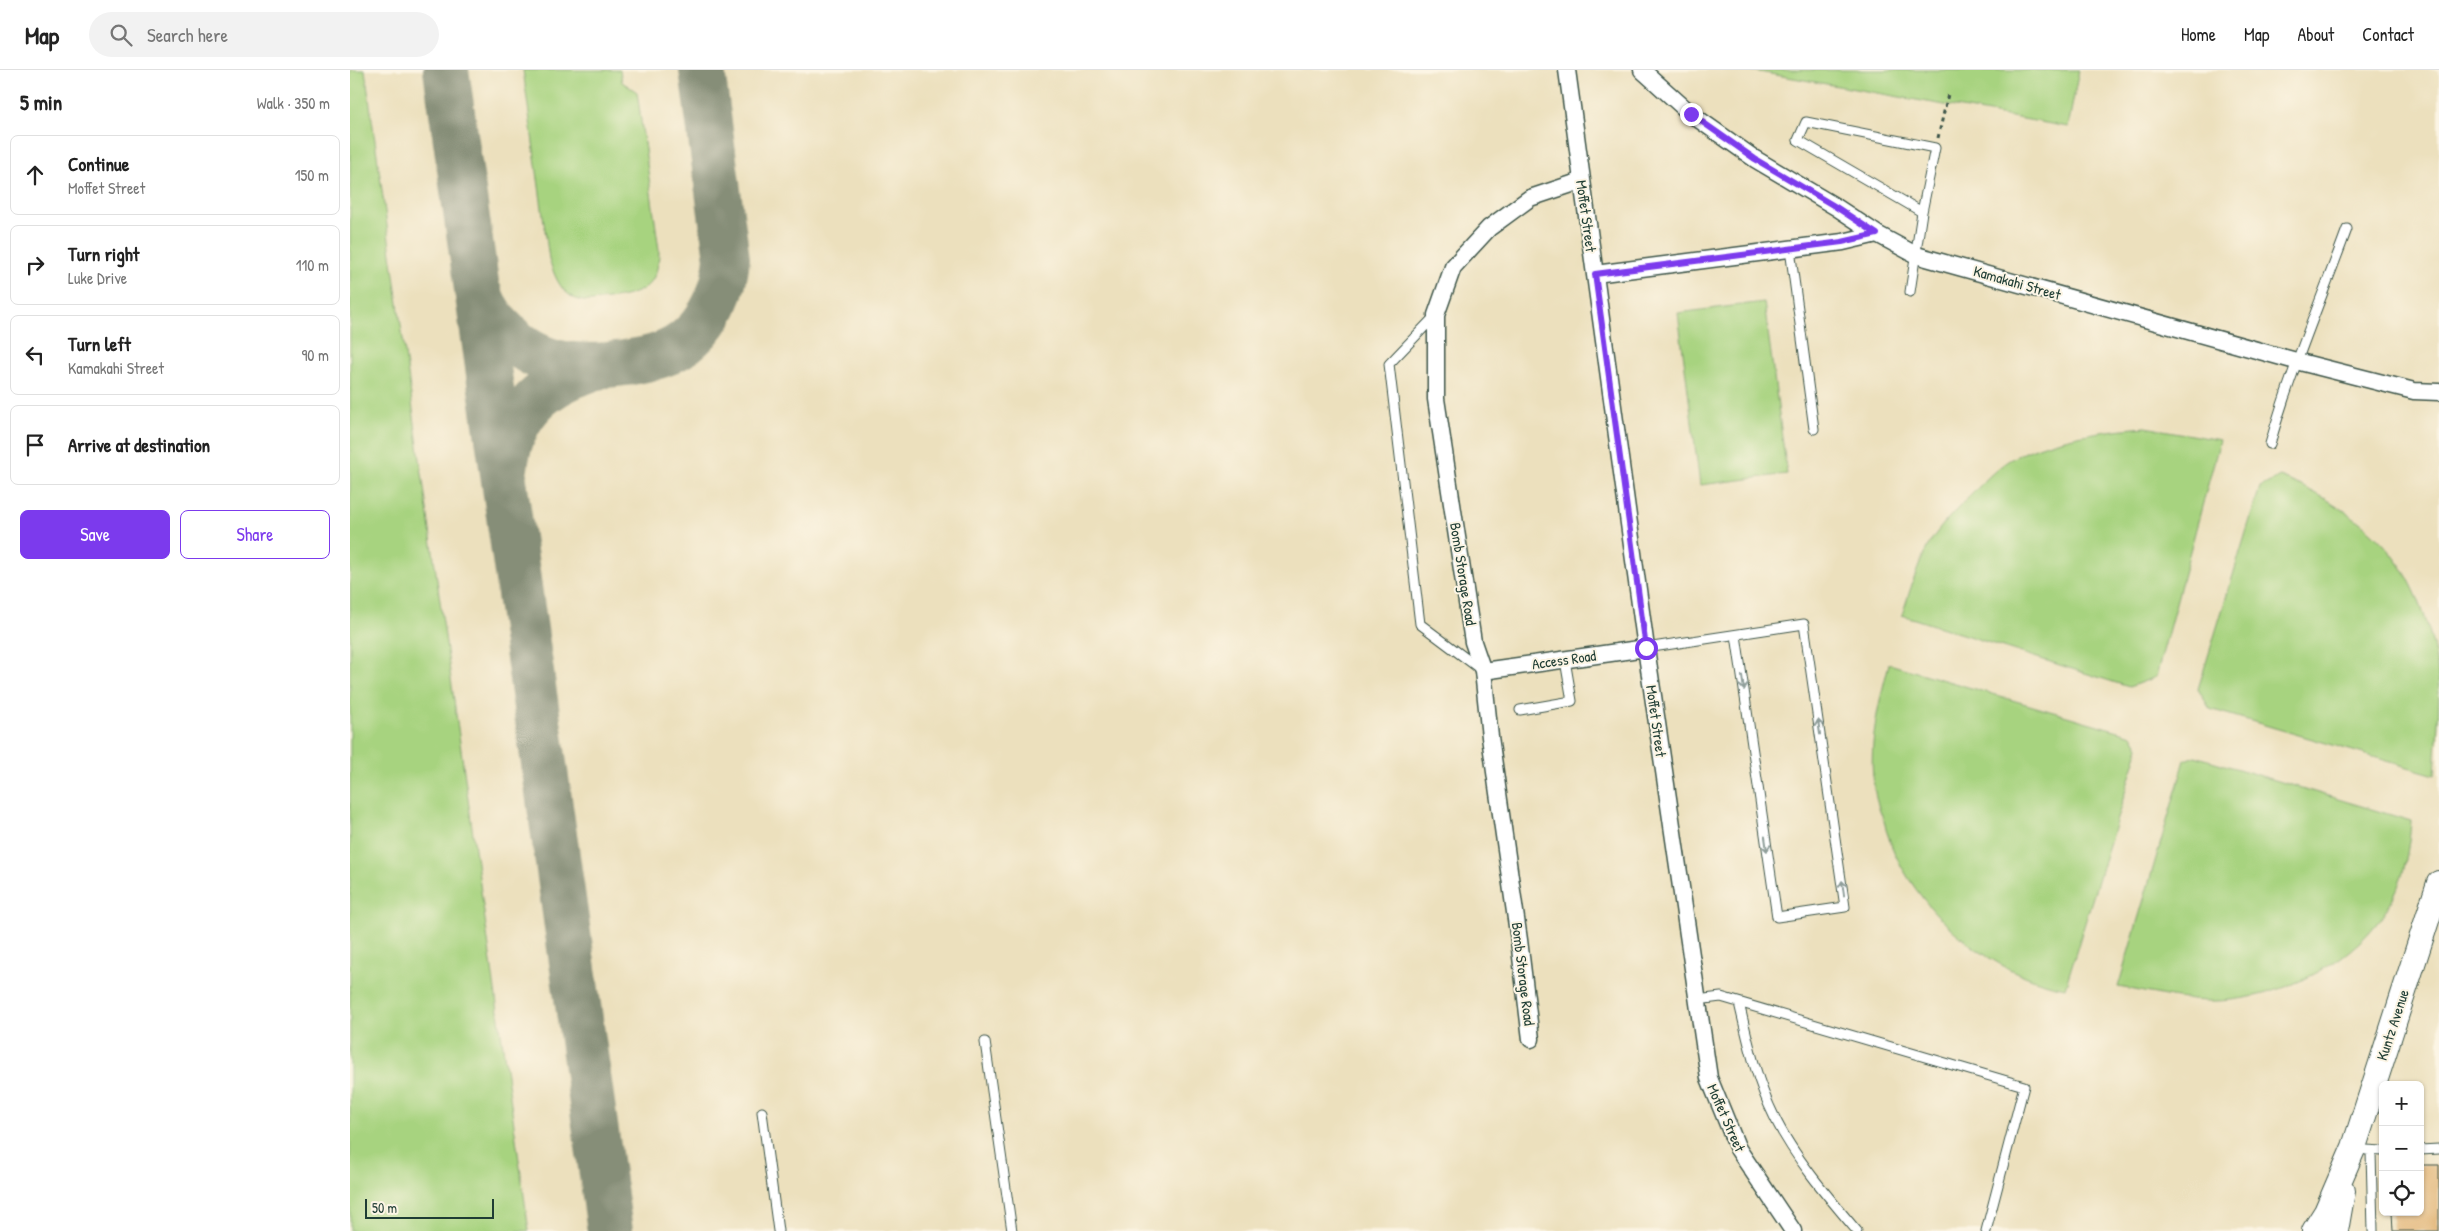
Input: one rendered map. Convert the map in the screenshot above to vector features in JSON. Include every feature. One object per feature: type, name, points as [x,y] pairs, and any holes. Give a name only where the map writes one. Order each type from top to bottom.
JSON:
[{"type":"street","name":"Moffet Street","points":[[1567,70],[1646,648],[1709,1078],[1738,1149],[1793,1231]]},
{"type":"street","name":"Kamakahi Street","points":[[1642,70],[1691,114],[1755,159],[1836,207],[1877,234],[1916,255],[2296,361],[2414,391],[2439,392]]},
{"type":"street","name":"Bomb Storage Road","points":[[1531,1039],[1490,737],[1483,671],[1473,642],[1436,399],[1436,315],[1453,267],[1489,228],[1530,198],[1581,181]]},
{"type":"street","points":[[1595,274],[1842,242],[1877,234]]},
{"type":"street","name":"Access Road","points":[[1483,671],[1646,648]]},
{"type":"street","name":"Kuntz Avenue","points":[[2336,1231],[2439,883]]},
{"type":"street","name":"Kuntz Avenue","points":[[2314,1231],[2357,1155]]},
{"type":"lane","points":[[1910,292],[1922,212],[1935,148],[1806,122],[1798,140],[1922,212]]},
{"type":"lane","points":[[2270,444],[2296,361],[2305,342],[2347,229]]},
{"type":"lane","points":[[1790,249],[1814,429]]},
{"type":"lane","points":[[1436,315],[1389,364],[1420,624],[1483,671]]},
{"type":"lane","points":[[1646,648],[1736,634],[1804,624],[1845,907],[1777,917],[1736,634]]},
{"type":"lane","points":[[1520,710],[1572,701],[1565,660]]},
{"type":"lane","points":[[1697,1000],[1722,998],[1740,1002],[2024,1086],[1986,1231]]},
{"type":"lane","points":[[1740,1002],[1752,1059],[1774,1117],[1817,1183],[1857,1231]]},
{"type":"lane","points":[[985,1042],[1012,1231]]},
{"type":"lane","points":[[762,1112],[778,1231]]},
{"type":"lane","points":[[2424,1150],[2439,1149]]},
{"type":"lane","points":[[2373,1231],[2357,1155],[2379,1152]]},
{"type":"path","points":[[1935,148],[1948,94]]},
{"type":"green space","points":[[350,70],[365,70],[529,1231],[350,1231]]},
{"type":"green space","points":[[523,70],[620,70],[622,82],[637,92],[659,250],[656,273],[652,281],[639,291],[630,295],[608,299],[582,301],[564,291],[558,281],[549,259]]},
{"type":"green space","points":[[1748,70],[2079,70],[2068,127]]},
{"type":"green space","points":[[1764,302],[1787,474],[1700,485],[1678,313]]},
{"type":"green space","points":[[2145,427],[2220,440],[2156,677],[2129,687],[1902,615],[1914,579],[1929,544],[1957,509],[2003,464],[2029,451],[2061,440],[2094,433]]},
{"type":"green space","points":[[2280,477],[2326,499],[2355,518],[2381,541],[2411,583],[2426,619],[2438,675],[2439,702],[2435,775],[2210,709],[2198,689],[2260,487]]},
{"type":"green space","points":[[1889,664],[2132,735],[2139,747],[2065,988],[2013,971],[1988,957],[1944,922],[1908,878],[1890,842],[1876,799],[1873,776],[1872,760],[1875,728]]},
{"type":"green space","points":[[2195,756],[2411,821],[2406,860],[2401,880],[2393,898],[2379,920],[2362,940],[2318,972],[2268,993],[2242,999],[2216,1001],[2192,1000],[2118,987],[2185,760]]},
{"type":"building","points":[[2424,1165],[2439,1165],[2439,1231],[2393,1231],[2392,1216],[2424,1216]]},
{"type":"taxiway","points":[[446,70],[610,1231]]},
{"type":"taxiway","points":[[480,295],[495,322],[521,346],[534,354],[562,364],[609,365],[652,358],[676,348],[699,329],[716,302],[726,270],[727,259],[702,70]]},
{"type":"taxiway","points":[[505,468],[514,430],[533,402],[561,382],[597,367]]},
{"type":"route","points":[[1646,648],[1595,274],[1842,242],[1877,234],[1836,207],[1755,159],[1691,114]]}]
